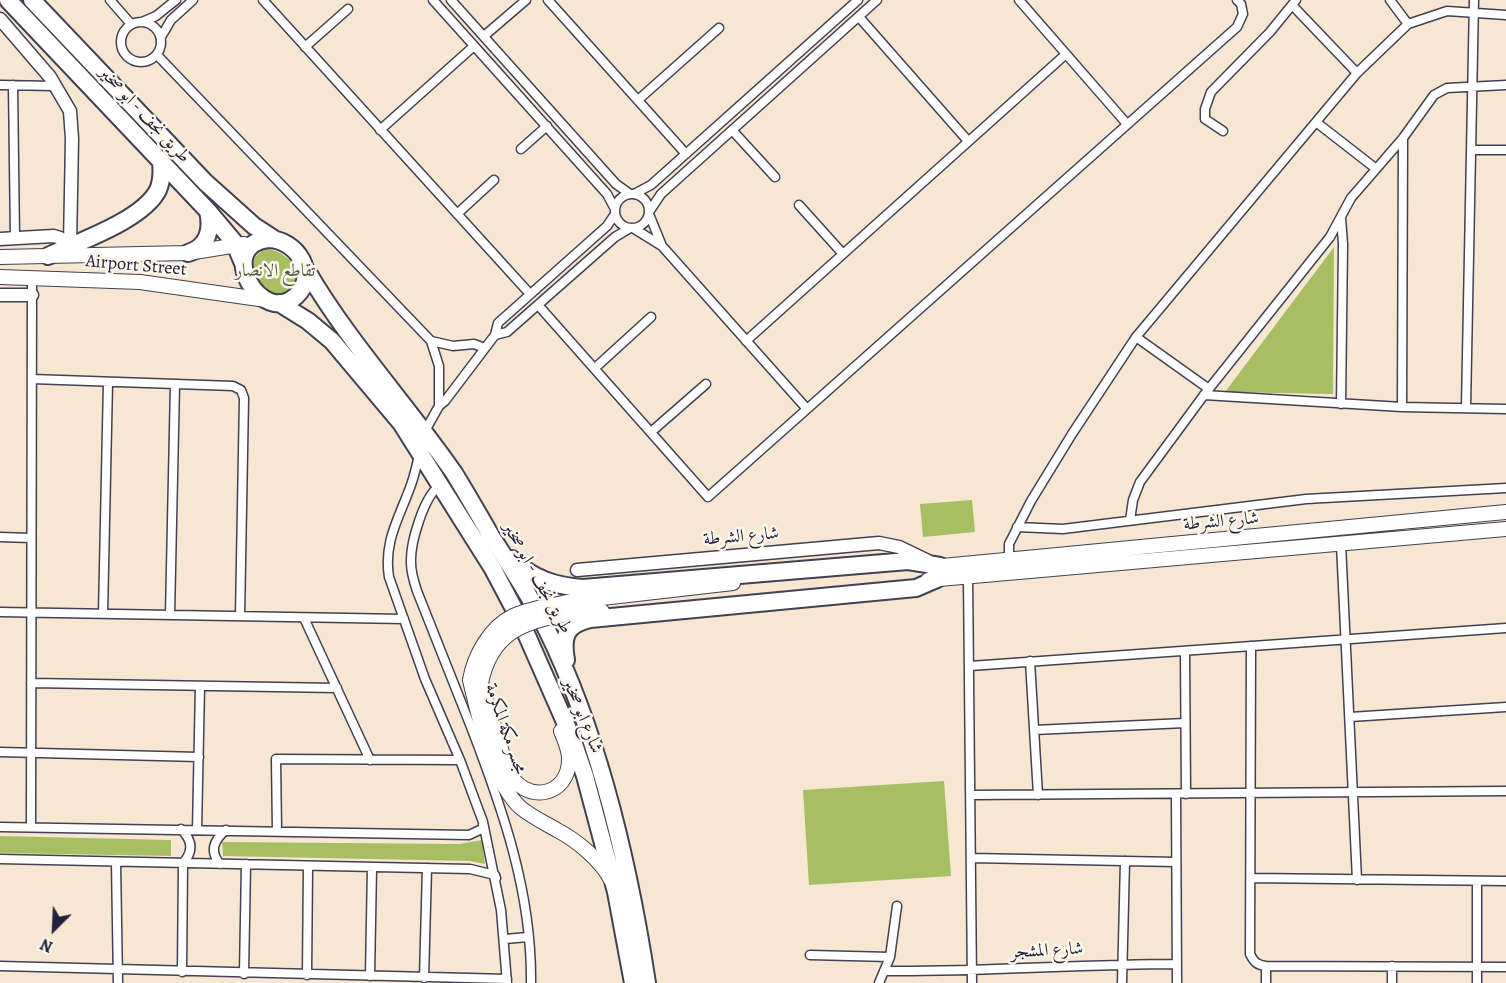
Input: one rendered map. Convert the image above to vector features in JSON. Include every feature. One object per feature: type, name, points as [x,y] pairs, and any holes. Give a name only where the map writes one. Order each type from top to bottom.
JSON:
[{"type":"highway","name":"طريق نجف - ابو صخير","points":[[8,0],[208,211],[236,246],[243,263]]},
{"type":"highway","name":"طريق نجف - ابو صخير","points":[[32,0],[205,182],[269,239]]},
{"type":"highway","points":[[48,256],[120,223],[140,210],[152,199],[161,181],[161,162]]},
{"type":"highway","points":[[188,253],[196,250],[206,239],[210,226],[208,211]]},
{"type":"highway","points":[[274,302],[292,300],[305,284],[307,271],[303,260],[293,249],[269,239],[248,249],[243,263],[249,284],[258,294],[314,326],[344,353],[401,423],[420,451]]},
{"type":"highway","name":"طريق نجف - ابو صخير","points":[[307,271],[336,318],[425,431],[471,499],[490,534],[530,596],[558,655],[574,696],[591,742],[614,818],[647,983]]},
{"type":"highway","name":"شارع ابو صخير","points":[[420,451],[493,569],[521,622],[572,738],[585,776],[616,892],[633,983]]},
{"type":"highway","points":[[490,534],[514,561],[534,576],[546,582],[570,587],[610,587],[908,561],[938,573]]},
{"type":"highway","points":[[574,696],[567,668],[564,639],[569,630],[578,622],[619,616],[916,588],[938,573]]},
{"type":"main road","name":"Airport Street","points":[[0,257],[188,253],[269,239]]},
{"type":"main road","name":"Airport Street","points":[[0,277],[140,282],[274,302]]},
{"type":"main road","name":"شارع الشرطة","points":[[727,584],[938,573],[1009,559],[1506,512]]},
{"type":"main road","name":"شارع الشرطة","points":[[938,573],[968,577],[1506,529]]},
{"type":"main road","points":[[1187,543],[1184,550],[1187,558]]},
{"type":"main road","points":[[1161,545],[1165,550],[1164,560]]},
{"type":"main road","name":"مجسر مكة المكرمة","points":[[568,608],[730,599],[938,573]]},
{"type":"main road","name":"مجسر مكة المكرمة","points":[[475,682],[494,650],[510,632],[530,622],[568,608],[727,584]]},
{"type":"main road","name":"مجسر مكة المكرمة","points":[[475,682],[512,780],[519,787],[541,793],[560,784],[569,758],[551,706],[547,680]]},
{"type":"main road","name":"مجسر مكة المكرمة","points":[[475,682],[492,755],[511,797],[530,815],[558,830],[580,846],[609,876],[616,892]]},
{"type":"street","points":[[110,0],[131,24]]},
{"type":"street","points":[[176,0],[156,16],[131,24],[125,30],[121,37],[123,52],[128,58],[135,62],[143,62],[157,55],[161,38],[171,20],[193,0]]},
{"type":"street","points":[[263,0],[530,294]]},
{"type":"street","points":[[433,0],[607,194],[619,222],[662,246],[807,409]]},
{"type":"street","points":[[451,0],[616,184],[645,200],[662,246]]},
{"type":"street","points":[[484,36],[526,0]]},
{"type":"street","points":[[548,0],[686,154]]},
{"type":"street","points":[[425,431],[439,406],[495,335],[498,323],[607,226],[619,200],[647,188],[858,0]]},
{"type":"street","points":[[495,335],[507,332],[615,237],[641,225],[657,198],[877,0]]},
{"type":"street","points":[[1019,0],[1127,124]]},
{"type":"street","points":[[538,305],[708,497],[1237,27],[1244,14],[1237,0]]},
{"type":"street","points":[[1390,0],[1408,24]]},
{"type":"street","points":[[1444,0],[1447,11]]},
{"type":"street","points":[[1466,408],[1474,0]]},
{"type":"street","points":[[1223,130],[1205,119],[1205,109],[1211,92],[1270,32],[1294,3],[1357,73]]},
{"type":"street","points":[[305,47],[348,9]]},
{"type":"street","points":[[1009,559],[1009,544],[1017,527],[1058,456],[1136,336],[1357,73],[1408,24],[1447,11],[1506,15]]},
{"type":"street","points":[[859,16],[968,141]]},
{"type":"street","points":[[0,19],[50,77],[70,111],[72,139],[69,246]]},
{"type":"street","points":[[142,22],[154,27],[161,38]]},
{"type":"street","points":[[638,100],[719,28]]},
{"type":"street","points":[[0,33],[14,34]]},
{"type":"street","points":[[380,130],[474,46]]},
{"type":"street","points":[[746,341],[1066,54]]},
{"type":"street","points":[[157,55],[431,341],[440,366],[439,406]]},
{"type":"street","points":[[0,85],[56,86]]},
{"type":"street","points":[[13,85],[15,239]]},
{"type":"street","points":[[1130,520],[1133,500],[1140,482],[1206,392],[1330,237],[1351,198],[1403,138],[1438,92],[1447,88],[1472,85],[1506,85]]},
{"type":"street","points":[[1316,122],[1375,168]]},
{"type":"street","points":[[521,150],[547,126]]},
{"type":"street","points":[[732,130],[775,177]]},
{"type":"street","points":[[1402,407],[1403,138]]},
{"type":"street","points":[[1471,150],[1506,150]]},
{"type":"street","points":[[457,214],[494,180]]},
{"type":"street","points":[[799,205],[843,254]]},
{"type":"street","points":[[1341,218],[1343,244],[1341,404]]},
{"type":"street","points":[[0,239],[57,236],[69,246]]},
{"type":"street","points":[[31,827],[32,278]]},
{"type":"street","points":[[0,295],[32,296]]},
{"type":"street","points":[[595,368],[651,317]]},
{"type":"street","points":[[1136,336],[1206,392],[1341,404],[1506,409]]},
{"type":"street","points":[[431,341],[453,346],[474,344],[485,348]]},
{"type":"street","points":[[32,380],[238,387],[243,394],[240,616]]},
{"type":"street","points":[[103,614],[108,382]]},
{"type":"street","points":[[170,615],[175,384]]},
{"type":"street","points":[[651,432],[706,384]]},
{"type":"street","points":[[0,966],[507,981],[505,939],[496,878],[483,822],[460,760],[425,679],[389,577],[387,556],[391,534],[413,480],[420,451]]},
{"type":"street","points":[[441,485],[430,495],[414,537],[411,554],[412,572],[417,591],[486,766],[506,824],[525,903],[531,983]]},
{"type":"street","points":[[1017,527],[1064,529],[1306,499],[1506,488]]},
{"type":"street","points":[[0,537],[31,538]]},
{"type":"street","name":"شارع الشرطة","points":[[577,570],[879,543],[899,547],[938,573]]},
{"type":"street","points":[[1341,544],[1357,880]]},
{"type":"street","points":[[968,577],[972,983]]},
{"type":"street","points":[[0,612],[404,619]]},
{"type":"street","points":[[304,618],[370,760]]},
{"type":"street","points":[[970,666],[1506,628],[1506,633]]},
{"type":"street","points":[[1251,646],[1250,954],[1253,960],[1258,965],[1266,966],[1506,967]]},
{"type":"street","points":[[1177,983],[1176,862],[1185,723],[1185,651]]},
{"type":"street","points":[[1030,661],[1038,795]]},
{"type":"street","points":[[31,683],[337,688]]},
{"type":"street","points":[[197,830],[200,686]]},
{"type":"street","points":[[1350,717],[1506,707]]},
{"type":"street","points":[[1034,730],[1185,723]]},
{"type":"street","points":[[0,752],[199,757]]},
{"type":"street","points":[[277,831],[276,759],[460,760]]},
{"type":"street","points":[[971,795],[1506,791]]},
{"type":"street","points":[[0,826],[468,835],[484,828],[483,822]]},
{"type":"street","points":[[181,829],[190,840],[191,846],[191,852],[183,863],[182,972]]},
{"type":"street","points":[[220,864],[213,853],[213,846],[226,830]]},
{"type":"street","points":[[971,858],[1176,862]]},
{"type":"street","points":[[0,859],[427,868],[479,870],[495,875],[496,878]]},
{"type":"street","points":[[1122,983],[1125,861]]},
{"type":"street","points":[[116,862],[118,983]]},
{"type":"street","points":[[244,974],[246,864]]},
{"type":"street","points":[[307,975],[308,866]]},
{"type":"street","points":[[370,976],[372,867]]},
{"type":"street","points":[[418,979],[427,868]]},
{"type":"street","points":[[1252,878],[1506,881]]},
{"type":"street","points":[[1477,881],[1477,983]]},
{"type":"street","points":[[879,983],[890,957],[897,906]]},
{"type":"street","points":[[505,939],[528,937]]},
{"type":"street","points":[[810,955],[890,957]]},
{"type":"street","name":"شارع المشجر","points":[[884,971],[972,971],[1123,964],[1177,964]]},
{"type":"street","points":[[1266,966],[1266,983]]},
{"type":"street","points":[[1392,966],[1392,983]]},
{"type":"green space","points":[[1334,247],[1333,394],[1225,392]]},
{"type":"green space","name":"تقاطع الانصار","points":[[267,249],[274,250],[288,258],[297,270],[297,284],[291,290],[282,294],[273,293],[257,281],[253,272],[253,263],[257,255]]},
{"type":"green space","points":[[972,500],[975,532],[923,537],[920,504]]},
{"type":"green space","points":[[944,781],[951,876],[809,885],[803,790]]},
{"type":"green space","points":[[0,836],[171,840],[171,856],[0,853]]},
{"type":"green space","points":[[482,840],[485,864],[470,861],[223,856],[222,842],[459,844]]}]
